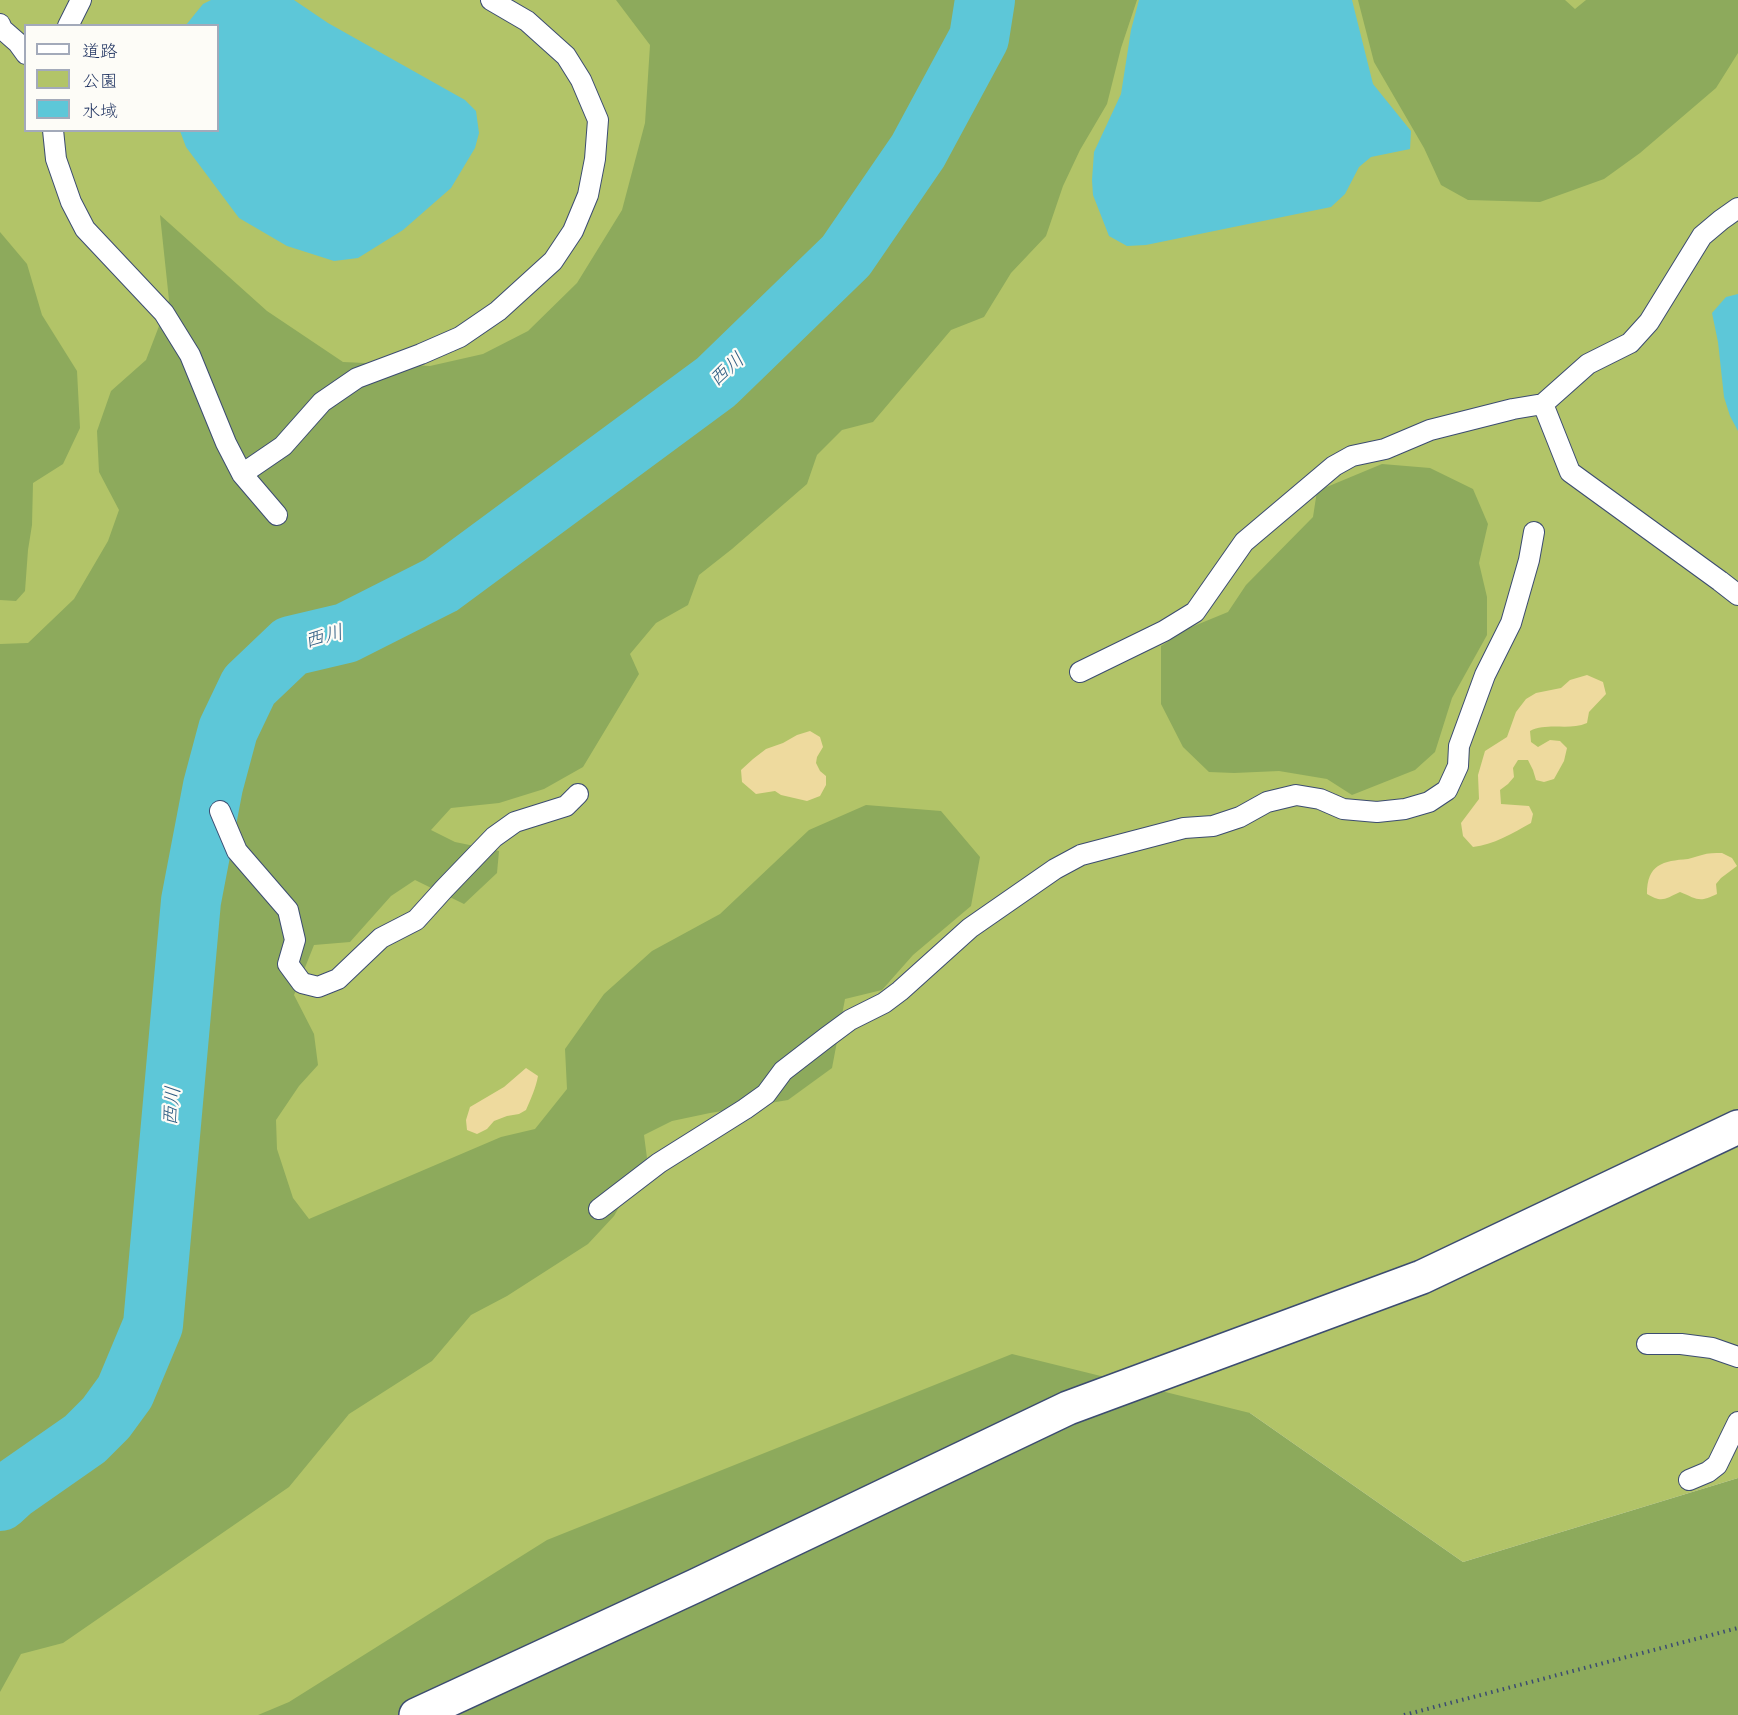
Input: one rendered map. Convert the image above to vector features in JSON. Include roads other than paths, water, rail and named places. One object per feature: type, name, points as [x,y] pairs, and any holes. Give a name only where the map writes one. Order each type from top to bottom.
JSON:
[{"type":"street","points":[[416,1715],[695,1586],[1068,1408],[1422,1277],[1738,1127]]},
{"type":"lane","points":[[69,24],[81,0]]},
{"type":"lane","points":[[242,474],[283,447],[322,402],[357,378],[460,337],[498,311],[553,261],[573,231],[588,195],[595,159],[598,120],[581,80],[566,56],[527,21],[491,0]]},
{"type":"lane","points":[[0,24],[2,29],[24,51]]},
{"type":"lane","points":[[53,132],[56,159],[71,202],[85,229],[164,313],[190,355],[226,443],[242,474],[277,515]]},
{"type":"lane","points":[[1080,672],[1164,632],[1195,612],[1244,542],[1334,466],[1352,456],[1385,449],[1430,430],[1513,409],[1543,404],[1588,364],[1630,343],[1649,322],[1702,236],[1738,208]]},
{"type":"lane","points":[[1543,404],[1569,472],[1738,595]]},
{"type":"lane","points":[[598,1209],[659,1163],[766,1094],[783,1071],[850,1020],[884,1003],[900,991],[970,928],[1055,869],[1081,855],[1184,828],[1213,826],[1240,817],[1267,802],[1296,795],[1320,799],[1343,809],[1377,812],[1405,809],[1429,802],[1447,790],[1458,766],[1459,746],[1485,675],[1511,622],[1529,560],[1534,532]]},
{"type":"lane","points":[[220,811],[237,851],[288,910],[295,940],[288,964],[302,983],[318,987],[338,979],[381,938],[417,920],[494,837],[515,822],[566,806],[578,794]]},
{"type":"lane","points":[[1647,1344],[1681,1344],[1712,1348],[1738,1357]]},
{"type":"lane","points":[[1689,1480],[1708,1472],[1717,1465],[1738,1422]]},
{"type":"water","points":[[211,0],[294,0],[328,23],[465,100],[476,111],[479,133],[475,148],[451,188],[403,230],[358,258],[334,261],[287,246],[239,218],[186,147],[180,132],[219,132],[219,24],[187,24],[203,4]]},
{"type":"water","points":[[1139,0],[1352,0],[1373,84],[1411,131],[1410,149],[1371,157],[1359,167],[1345,194],[1331,207],[1146,245],[1127,246],[1109,236],[1093,195],[1092,180],[1094,152],[1121,94],[1131,30]]},
{"type":"water","points":[[1738,294],[1738,431],[1724,397],[1718,342],[1712,313],[1726,297]]},
{"type":"waterway","name":"西川","points":[[0,1501],[12,1490],[85,1439],[106,1418],[125,1392],[153,1325],[191,901],[213,786],[228,730],[249,686],[291,646],[346,633],[441,585],[716,382],[846,256],[918,151],[979,38],[985,0]]}]
